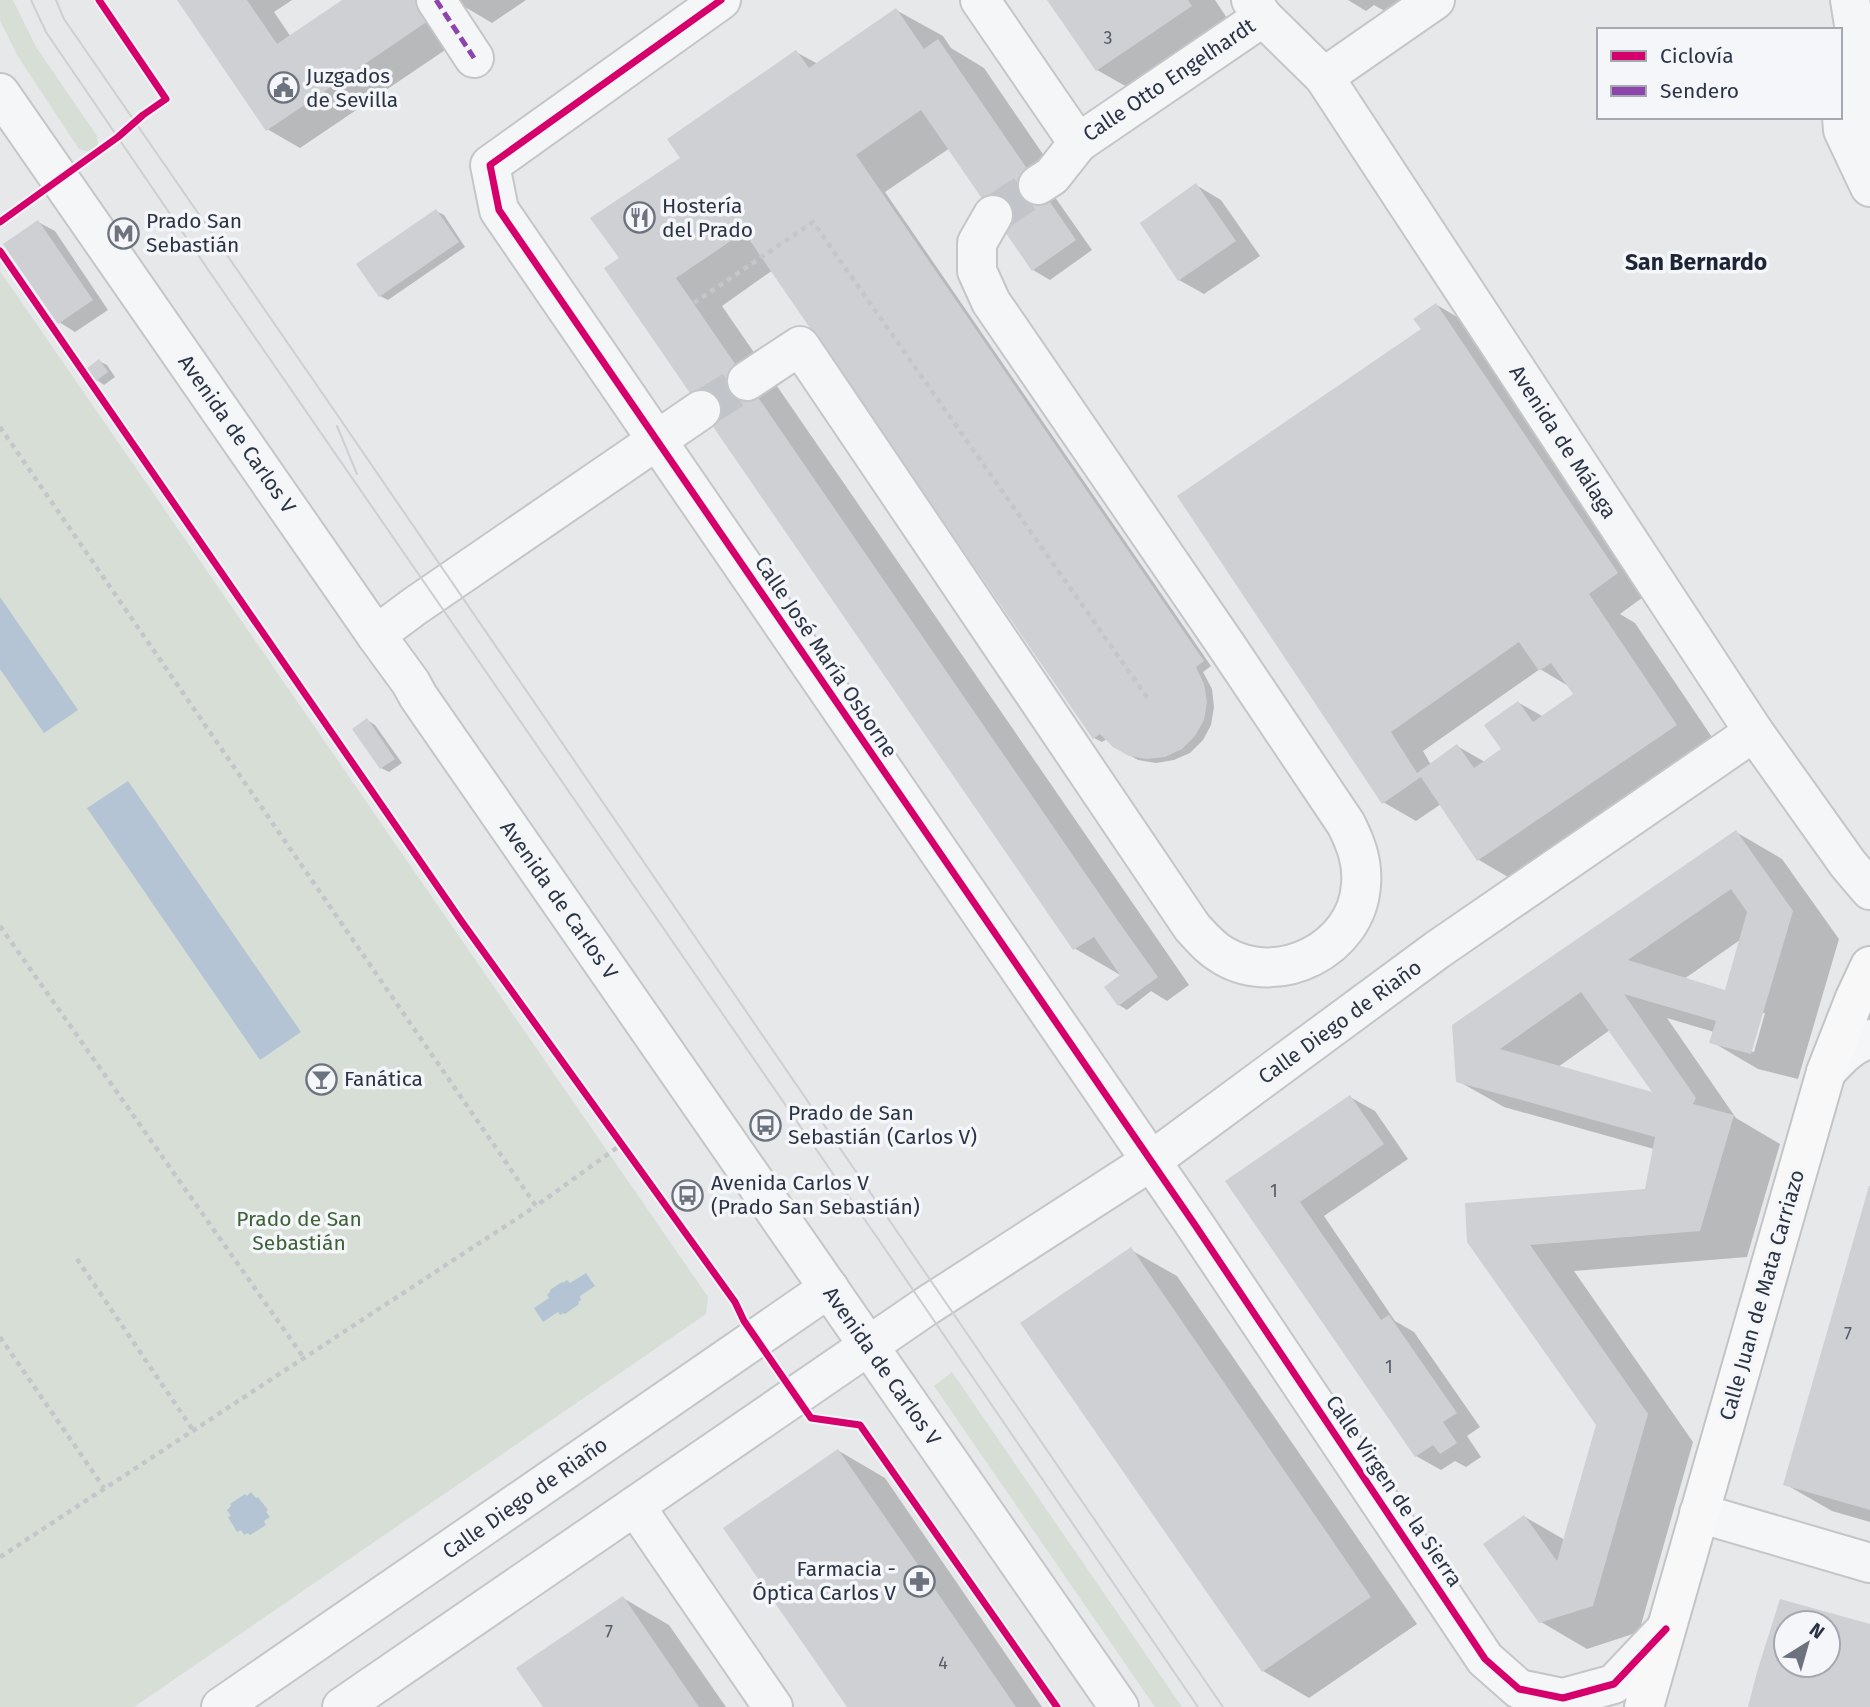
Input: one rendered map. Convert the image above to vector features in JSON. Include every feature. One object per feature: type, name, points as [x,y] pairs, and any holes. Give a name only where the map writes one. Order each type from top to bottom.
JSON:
[{"type":"main road","name":"Calle Juan de Mata Carriazo","points":[[1644,1707],[1826,1072],[1870,966]]},
{"type":"street","points":[[436,0],[474,58]]},
{"type":"street","name":"Calle José María Osborne","points":[[721,0],[490,165],[499,210],[1151,1161]]},
{"type":"street","name":"Calle Otto Engelhardt","points":[[980,0],[1078,143],[1257,9]]},
{"type":"street","points":[[1324,77],[1435,0]]},
{"type":"street","points":[[1833,0],[1835,28]]},
{"type":"street","points":[[1850,0],[1870,123]]},
{"type":"street","name":"Avenida de Málaga","points":[[1257,9],[1324,77],[1754,732],[1848,864],[1870,890]]},
{"type":"street","name":"Avenida de Carlos V","points":[[0,93],[1119,1707]]},
{"type":"street","points":[[1842,117],[1843,130],[1870,187]]},
{"type":"street","points":[[1038,185],[1052,176],[1078,143]]},
{"type":"street","points":[[747,381],[800,346],[1192,927],[1207,944],[1225,957],[1246,965],[1268,968],[1311,958],[1330,945],[1345,929],[1355,909],[1361,888],[1361,865],[1356,843],[1226,645],[990,302],[977,271],[977,243],[993,215]]},
{"type":"street","points":[[376,635],[701,410]]},
{"type":"street","name":"Calle Diego de Riaño","points":[[869,1346],[1151,1161],[1437,950],[1754,732]]},
{"type":"street","points":[[1826,1072],[1844,1053],[1857,1043],[1870,1038]]},
{"type":"street","name":"Calle Virgen de la Sierra","points":[[1151,1161],[1485,1660],[1518,1689],[1563,1698],[1614,1684],[1666,1629]]},
{"type":"street","name":"Calle Diego de Riaño","points":[[221,1707],[829,1288]]},
{"type":"street","points":[[342,1707],[869,1346]]},
{"type":"street","points":[[635,1506],[773,1707]]},
{"type":"street","points":[[1699,1513],[1870,1563]]},
{"type":"path","points":[[694,303],[813,222],[1149,700]]},
{"type":"path","points":[[0,427],[536,1206]]},
{"type":"path","points":[[0,926],[304,1358]]},
{"type":"path","points":[[614,1133],[630,1156]]},
{"type":"path","points":[[0,1557],[536,1206],[622,1144]]},
{"type":"path","points":[[77,1259],[193,1430]]},
{"type":"path","points":[[0,1337],[104,1488]]},
{"type":"green space","points":[[0,0],[13,0],[36,47],[97,136],[98,145],[89,152],[79,149],[17,55],[0,20]]},
{"type":"green space","name":"Prado de San Sebastián","points":[[0,271],[708,1297],[706,1314],[134,1707],[0,1707]]},
{"type":"green space","points":[[952,1372],[1182,1707],[1155,1707],[934,1386]]},
{"type":"water","points":[[0,597],[78,710],[44,733],[0,669]]},
{"type":"water","points":[[128,781],[301,1032],[260,1060],[87,808]]},
{"type":"water","points":[[586,1273],[595,1286],[580,1296],[579,1304],[565,1314],[560,1315],[558,1312],[543,1322],[534,1308],[549,1298],[547,1295],[550,1290],[567,1280],[570,1283]]},
{"type":"water","points":[[251,1492],[268,1510],[266,1512],[270,1517],[264,1521],[266,1525],[250,1535],[244,1535],[241,1530],[237,1532],[227,1510],[230,1504]]},
{"type":"building","name":"Juzgados de Sevilla","points":[[177,0],[247,0],[277,44],[342,0],[418,0],[431,19],[266,131]]},
{"type":"building","points":[[1047,0],[1188,0],[1192,6],[1096,71]]},
{"type":"building","points":[[896,8],[924,49],[938,39],[1076,240],[1032,271],[921,110],[856,155],[1204,661],[1196,667],[1204,684],[1207,702],[1204,720],[1195,736],[1182,749],[1165,757],[1147,759],[1129,756],[1113,747],[1100,734],[1093,739],[744,232],[676,278],[1158,977],[1118,1006],[1104,987],[1120,975],[1094,937],[1073,950],[604,268],[619,258],[590,218],[680,158],[667,139],[796,50],[809,68]]},
{"type":"building","points":[[1196,183],[1236,241],[1178,281],[1140,223]]},
{"type":"building","points":[[436,209],[459,242],[379,297],[356,264]]},
{"type":"building","points":[[38,220],[93,300],[58,324],[3,244]]},
{"type":"building","points":[[1436,303],[1618,573],[1589,594],[1677,725],[1477,861],[1421,777],[1382,804],[1177,496],[1421,329],[1413,319]],"holes":[[[1519,642],[1539,671],[1551,663],[1573,694],[1533,722],[1518,701],[1484,725],[1501,749],[1474,768],[1457,744],[1417,773],[1391,732]]]},
{"type":"building","points":[[99,359],[108,372],[95,382],[86,369]]},
{"type":"building","points":[[367,718],[395,759],[380,769],[352,729]]},
{"type":"building","points":[[1736,830],[1793,911],[1751,1054],[1709,1043],[1716,1021],[1624,994],[1696,1098],[1693,1104],[1734,1115],[1700,1231],[1530,1245],[1648,1414],[1593,1606],[1539,1623],[1483,1544],[1524,1515],[1557,1561],[1596,1425],[1467,1242],[1465,1203],[1645,1189],[1655,1137],[1456,1082],[1452,1025]],"holes":[[[1731,889],[1747,912],[1725,990],[1628,960]],[[1581,992],[1652,1092],[1500,1049]]]},
{"type":"building","points":[[1350,1095],[1384,1144],[1300,1202],[1381,1320],[1389,1315],[1457,1413],[1443,1422],[1457,1443],[1440,1454],[1433,1445],[1415,1457],[1225,1181]]},
{"type":"building","points":[[1870,1186],[1870,1510],[1783,1485]]},
{"type":"building","points":[[1131,1247],[1371,1597],[1262,1672],[1020,1323]]},
{"type":"building","points":[[838,1449],[1016,1707],[847,1707],[723,1528]]},
{"type":"building","points":[[623,1596],[699,1707],[543,1707],[516,1668]]},
{"type":"building","points":[[1780,1599],[1816,1609],[1777,1609]]},
{"type":"building","points":[[1842,1616],[1870,1624],[1870,1707],[1748,1707],[1772,1624],[1772,1679],[1842,1679]]},
{"type":"tunnel","points":[[993,215],[1038,185]]},
{"type":"tunnel","points":[[701,410],[747,381]]},
{"type":"tram line","points":[[31,0],[46,32],[209,271],[1198,1707]]},
{"type":"tram line","points":[[56,0],[64,19],[1223,1707]]},
{"type":"tram line","points":[[337,426],[357,474]]},
{"type":"marked path","points":[[436,0],[474,58]]},
{"type":"cycle path","points":[[0,222],[166,99],[99,0]]},
{"type":"cycle path","points":[[721,0],[490,165],[499,210],[1195,1225],[1485,1659],[1519,1689],[1563,1698],[1614,1684],[1666,1629]]},
{"type":"cycle path","points":[[0,251],[462,922],[735,1302],[744,1321],[811,1418],[860,1425],[1057,1707]]},
{"type":"place","name":"Juzgados de Sevilla","points":[[283,88]]},
{"type":"place","name":"Hostería del Prado","points":[[639,218]]},
{"type":"place","name":"Prado San Sebastián","points":[[123,233]]},
{"type":"place","name":"Fanática","points":[[321,1079]]},
{"type":"place","name":"Prado de San Sebastián (Carlos V)","points":[[765,1125]]},
{"type":"place","name":"Avenida Carlos V (Prado San Sebastián)","points":[[688,1195]]},
{"type":"place","name":"Farmacia - Óptica Carlos V","points":[[919,1581]]},
{"type":"district","name":"San Bernardo","points":[[1696,262]]}]
